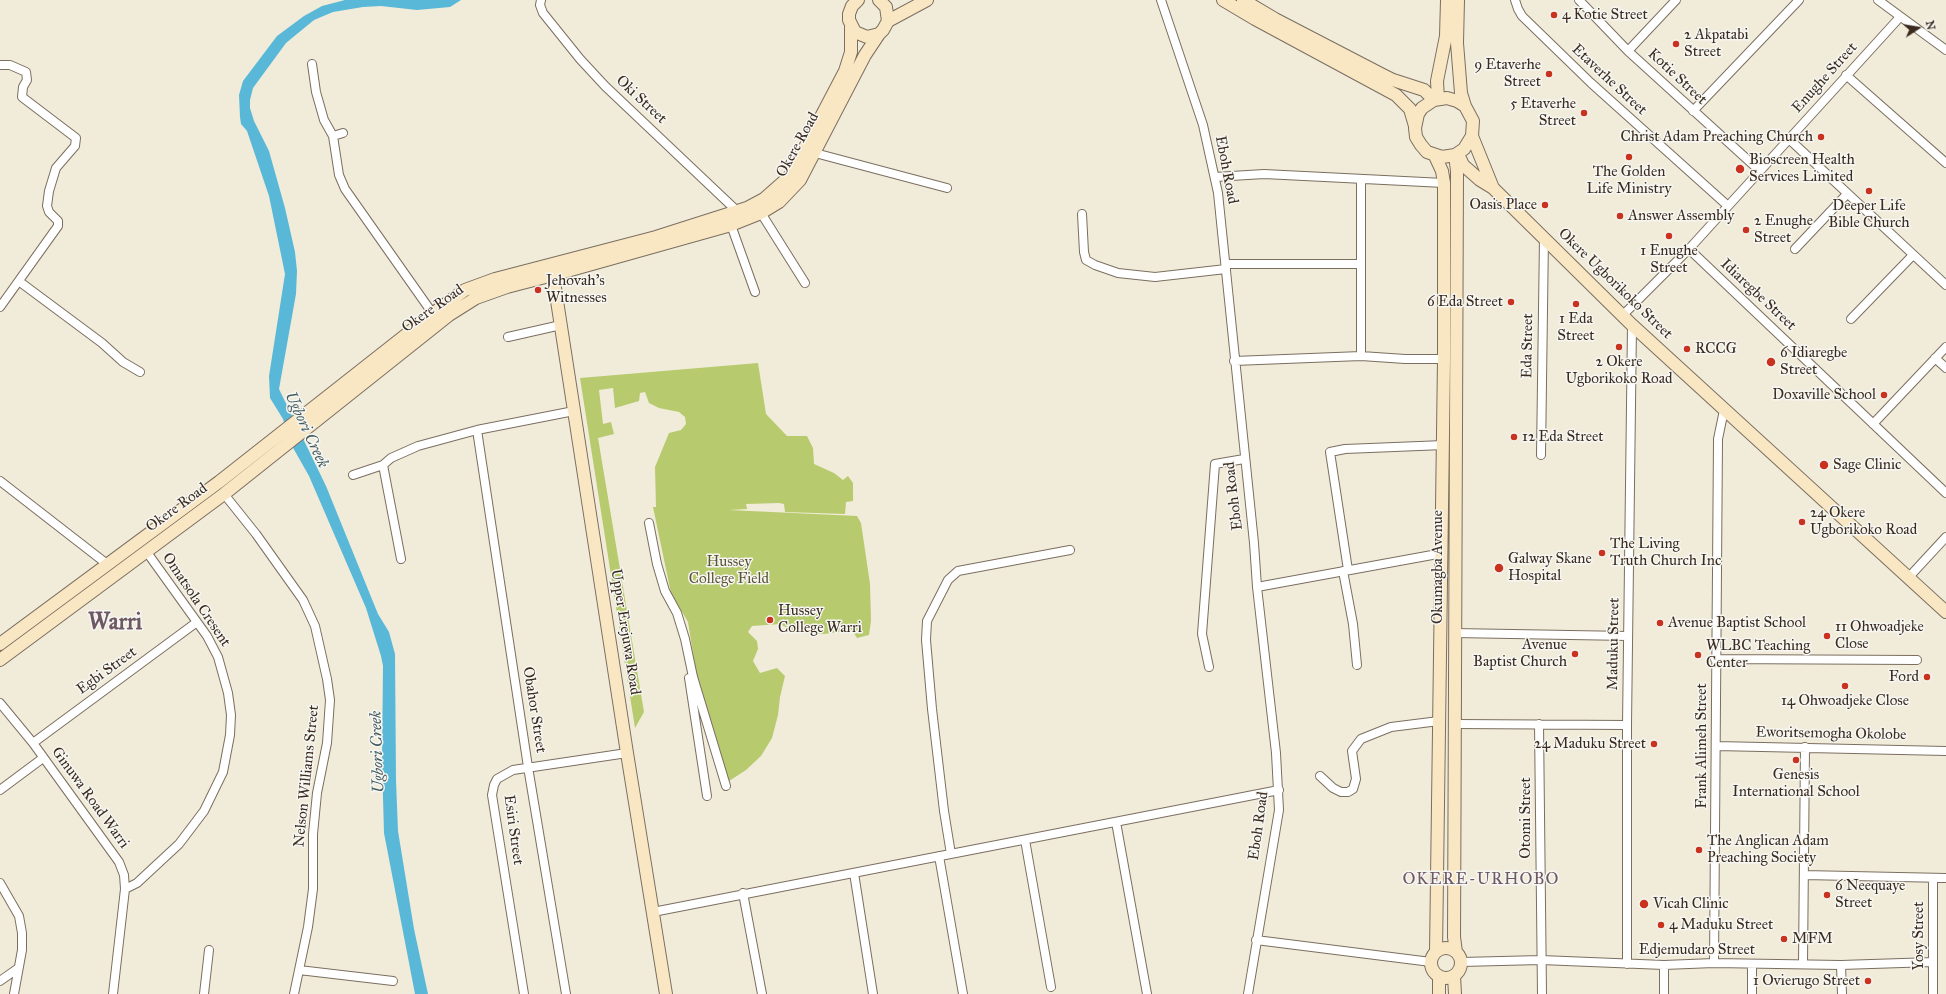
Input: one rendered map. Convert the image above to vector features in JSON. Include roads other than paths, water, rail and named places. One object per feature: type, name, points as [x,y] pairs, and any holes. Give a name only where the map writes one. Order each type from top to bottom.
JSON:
[{"type":"main road","name":"Okere Road","points":[[0,660],[224,494],[288,443],[302,425],[433,314],[465,290],[480,284],[656,237],[737,211],[764,199],[790,176],[849,62],[851,52],[851,27],[849,14],[843,0]]},
{"type":"main road","points":[[849,14],[852,6],[858,0]]},
{"type":"main road","points":[[878,0],[886,7],[888,21],[927,0]]},
{"type":"main road","points":[[1223,0],[1255,19],[1396,95],[1410,109],[1416,137],[1421,145],[1427,152],[1435,156],[1449,157],[1457,154],[1469,144],[1472,136],[1473,121],[1465,106],[1461,93],[1459,73],[1458,0]]},
{"type":"main road","points":[[1243,0],[1275,19],[1387,77],[1424,90],[1436,99]]},
{"type":"main road","points":[[1436,99],[1437,80],[1446,36],[1447,0]]},
{"type":"main road","name":"Okere Road","points":[[0,644],[220,482],[285,430],[302,425],[362,383],[462,306],[491,292],[731,225],[761,213],[779,202],[800,180],[864,55],[886,26],[888,21]]},
{"type":"main road","points":[[851,27],[855,32],[867,37],[879,34]]},
{"type":"main road","points":[[1415,128],[1418,114],[1422,108],[1436,99],[1447,98],[1457,101],[1465,106]]},
{"type":"main road","points":[[1472,136],[1493,188]]},
{"type":"main road","points":[[1457,154],[1463,165],[1480,180],[1493,188]]},
{"type":"main road","name":"Okumagba Avenue","points":[[1457,154],[1454,937],[1458,957]]},
{"type":"main road","name":"Okumagba Avenue","points":[[1434,957],[1444,445],[1444,184],[1442,171],[1435,156]]},
{"type":"main road","name":"Okere Ugborikoko Street","points":[[1493,188],[1632,325],[1946,612]]},
{"type":"main road","name":"Upper Erejuwa Road","points":[[554,275],[626,753],[666,994]]},
{"type":"main road","points":[[1438,976],[1446,978],[1454,976],[1460,970],[1458,957],[1446,948],[1434,957],[1433,970],[1438,976],[1440,994]]},
{"type":"main road","points":[[1454,976],[1455,994]]},
{"type":"street","name":"Oki Street","points":[[541,0],[540,5],[543,13],[580,59],[605,86],[737,211]]},
{"type":"street","name":"Eboh Road","points":[[1161,0],[1203,125],[1215,177],[1226,266],[1234,361],[1279,790],[1279,810],[1248,994]]},
{"type":"street","name":"Etaverhe Street","points":[[1516,0],[1518,9],[1522,16],[1580,73],[1728,206]]},
{"type":"street","name":"Kotie Street","points":[[1579,0],[1628,51],[1760,171]]},
{"type":"street","points":[[1628,51],[1676,0]]},
{"type":"street","points":[[1693,111],[1799,0]]},
{"type":"street","points":[[1878,0],[1946,50]]},
{"type":"street","name":"Enughe Street","points":[[1623,316],[1689,249],[1900,16]]},
{"type":"street","points":[[312,64],[316,92],[324,120],[333,136],[339,175],[345,189],[433,314]]},
{"type":"street","points":[[0,65],[10,65],[26,72],[27,80],[23,87],[22,97],[76,138],[75,146],[56,168],[49,191],[47,206],[49,212],[58,221],[58,226],[20,282],[0,307]]},
{"type":"street","points":[[1846,75],[1946,163]]},
{"type":"street","points":[[333,136],[343,134]]},
{"type":"street","points":[[1789,139],[1946,285]]},
{"type":"street","points":[[815,153],[947,188]]},
{"type":"street","points":[[1215,177],[1264,174],[1361,178],[1444,184]]},
{"type":"street","points":[[1361,178],[1361,356]]},
{"type":"street","points":[[1795,249],[1847,194]]},
{"type":"street","points":[[761,213],[805,283]]},
{"type":"street","points":[[1082,214],[1084,252],[1086,260],[1095,265],[1118,273],[1155,277],[1226,266],[1360,264]]},
{"type":"street","points":[[731,225],[755,292]]},
{"type":"street","name":"Eda Street","points":[[1541,455],[1544,237]]},
{"type":"street","name":"Idiaregbe Street","points":[[1689,249],[1946,493]]},
{"type":"street","points":[[1851,319],[1913,255]]},
{"type":"street","points":[[20,282],[102,343],[123,362],[140,372]]},
{"type":"street","points":[[508,337],[561,325]]},
{"type":"street","name":"Maduku Street","points":[[1627,964],[1627,725],[1632,325]]},
{"type":"street","points":[[1873,424],[1946,347]]},
{"type":"street","points":[[1234,361],[1361,356],[1405,359],[1444,359]]},
{"type":"street","points":[[1935,358],[1946,368]]},
{"type":"street","name":"Frank Alimeh Street","points":[[1714,963],[1718,439],[1724,410]]},
{"type":"street","points":[[353,475],[383,465],[392,458],[418,446],[476,430],[574,411]]},
{"type":"street","name":"Obahor Street","points":[[476,430],[528,768],[566,994]]},
{"type":"street","points":[[1357,665],[1330,452],[1345,449],[1444,445]]},
{"type":"street","points":[[1209,667],[1202,634],[1215,464],[1244,459]]},
{"type":"street","points":[[383,465],[401,559]]},
{"type":"street","points":[[0,481],[107,564]]},
{"type":"street","name":"Nelson Williams Street","points":[[224,494],[256,534],[303,600],[315,626],[327,679],[330,700],[327,743],[317,793],[313,834],[313,889],[308,927],[294,994]]},
{"type":"street","points":[[649,523],[657,564],[665,591],[677,613],[693,677],[726,786]]},
{"type":"street","points":[[1909,578],[1946,537]]},
{"type":"street","points":[[951,854],[944,811],[932,709],[926,640],[927,621],[948,580],[958,571],[1070,550]]},
{"type":"street","name":"Omatsola Cresent","points":[[126,889],[137,883],[179,844],[204,811],[223,772],[230,734],[231,715],[228,693],[218,656],[207,636],[146,551]]},
{"type":"street","points":[[1257,587],[1443,553]]},
{"type":"street","name":"Egbi Street","points":[[33,743],[197,622]]},
{"type":"street","points":[[681,626],[706,796]]},
{"type":"street","points":[[1454,633],[1628,636]]},
{"type":"street","points":[[1716,659],[1917,660]]},
{"type":"street","name":"Ginuwa Road Warri","points":[[0,703],[33,743],[112,851],[124,875],[126,889],[113,994]]},
{"type":"street","points":[[1320,776],[1333,788],[1341,792],[1348,792],[1353,789],[1356,779],[1352,751],[1361,739],[1391,727],[1439,721]]},
{"type":"street","points":[[1455,724],[1627,725]]},
{"type":"street","name":"Otomi Street","points":[[1539,724],[1542,994]]},
{"type":"street","name":"Eworitsemogha Okolobe","points":[[1716,746],[1946,751]]},
{"type":"street","points":[[1803,964],[1805,747]]},
{"type":"street","name":"Esiri Street","points":[[524,994],[492,795],[494,785],[497,779],[503,774],[528,768],[626,753]]},
{"type":"street","points":[[0,790],[43,758]]},
{"type":"street","points":[[653,912],[743,893],[854,873],[1279,790]]},
{"type":"street","points":[[1116,822],[1147,994]]},
{"type":"street","points":[[1025,840],[1051,987]]},
{"type":"street","points":[[939,856],[963,994]]},
{"type":"street","points":[[854,873],[873,994]]},
{"type":"street","points":[[1804,875],[1946,878]]},
{"type":"street","name":"Yosy Street","points":[[1933,878],[1933,994]]},
{"type":"street","points":[[0,883],[19,916],[22,933],[22,950],[17,969],[14,994]]},
{"type":"street","points":[[743,893],[762,994]]},
{"type":"street","points":[[1256,940],[1434,957]]},
{"type":"street","points":[[204,994],[209,950]]},
{"type":"street","name":"Edjemudaro Street","points":[[1458,957],[1627,964],[1840,964],[1933,962]]},
{"type":"street","points":[[1664,964],[1664,994]]},
{"type":"street","points":[[1752,964],[1752,994]]},
{"type":"street","points":[[1840,964],[1842,994]]},
{"type":"street","points":[[0,981],[17,969]]},
{"type":"street","points":[[299,970],[393,980]]},
{"type":"water","points":[[345,0],[461,0],[450,7],[417,10],[381,6],[363,7],[333,12],[314,20],[286,43],[253,88],[250,100],[250,108],[254,121],[269,151],[285,208],[295,252],[297,271],[296,294],[279,389],[326,486],[378,614],[389,632],[395,654],[398,831],[414,929],[428,994],[415,994],[384,833],[382,762],[383,666],[381,656],[366,608],[309,476],[292,446],[283,419],[270,398],[269,376],[285,274],[269,196],[247,131],[241,124],[240,117],[239,95],[243,81],[277,36],[304,16],[322,6]]},
{"type":"place","name":"4 Kotie Street","points":[[1554,15]]},
{"type":"place","name":"2 Akpatabi Street","points":[[1676,44]]},
{"type":"place","name":"9 Etaverhe Street","points":[[1549,74]]},
{"type":"place","name":"5 Etaverhe Street","points":[[1584,113]]},
{"type":"place","name":"Christ Adam Preaching Church","points":[[1821,137]]},
{"type":"place","name":"The Golden Life Ministry","points":[[1629,157]]},
{"type":"place","name":"Bioscreen Health Services Limited","points":[[1740,169]]},
{"type":"place","name":"Deeper Life Bible Church","points":[[1869,191]]},
{"type":"place","name":"Oasis Place","points":[[1545,205]]},
{"type":"place","name":"Answer Assembly","points":[[1620,216]]},
{"type":"place","name":"2 Enughe Street","points":[[1746,230]]},
{"type":"place","name":"1 Enughe Street","points":[[1669,236]]},
{"type":"place","name":"Jehovah's Witnesses","points":[[538,290]]},
{"type":"place","name":"6 Eda Street","points":[[1511,302]]},
{"type":"place","name":"1 Eda Street","points":[[1576,304]]},
{"type":"place","name":"2 Okere Ugborikoko Road","points":[[1619,347]]},
{"type":"place","name":"RCCG","points":[[1687,349]]},
{"type":"place","name":"6 Idiaregbe Street","points":[[1771,362]]},
{"type":"place","name":"Doxaville School","points":[[1884,395]]},
{"type":"place","name":"12 Eda Street","points":[[1514,437]]},
{"type":"place","name":"Sage Clinic","points":[[1824,465]]},
{"type":"place","name":"24 Okere Ugborikoko Road","points":[[1802,522]]},
{"type":"place","name":"The Living Truth Church Inc","points":[[1602,553]]},
{"type":"place","name":"Galway Skane Hospital","points":[[1499,568]]},
{"type":"place","name":"Hussey College Warri","points":[[770,620]]},
{"type":"place","name":"Avenue Baptist School","points":[[1660,623]]},
{"type":"place","name":"11 Ohwoadjeke Close","points":[[1827,636]]},
{"type":"place","name":"Avenue Baptist Church","points":[[1575,654]]},
{"type":"place","name":"WLBC Teaching Center","points":[[1698,655]]},
{"type":"place","name":"Ford","points":[[1927,677]]},
{"type":"place","name":"14 Ohwoadjeke Close","points":[[1845,686]]},
{"type":"place","name":"24 Maduku Street","points":[[1654,744]]},
{"type":"place","name":"Genesis International School","points":[[1796,760]]},
{"type":"place","name":"The Anglican Adam Preaching Society","points":[[1699,850]]},
{"type":"place","name":"6 Neequaye Street","points":[[1827,895]]},
{"type":"place","name":"Vicah Clinic","points":[[1644,904]]},
{"type":"place","name":"4 Maduku Street","points":[[1661,925]]},
{"type":"place","name":"MFM","points":[[1784,939]]},
{"type":"place","name":"1 Ovierugo Street","points":[[1868,981]]},
{"type":"district","name":"Warri","points":[[115,623]]},
{"type":"district","name":"OKERE-URHOBO","points":[[1481,880]]},
{"type":"water label","name":"Ugbori Creek","points":[[306,430]]},
{"type":"water label","name":"Ugbori Creek","points":[[378,752]]},
{"type":"park label","name":"Hussey College Field","points":[[729,570]]}]
